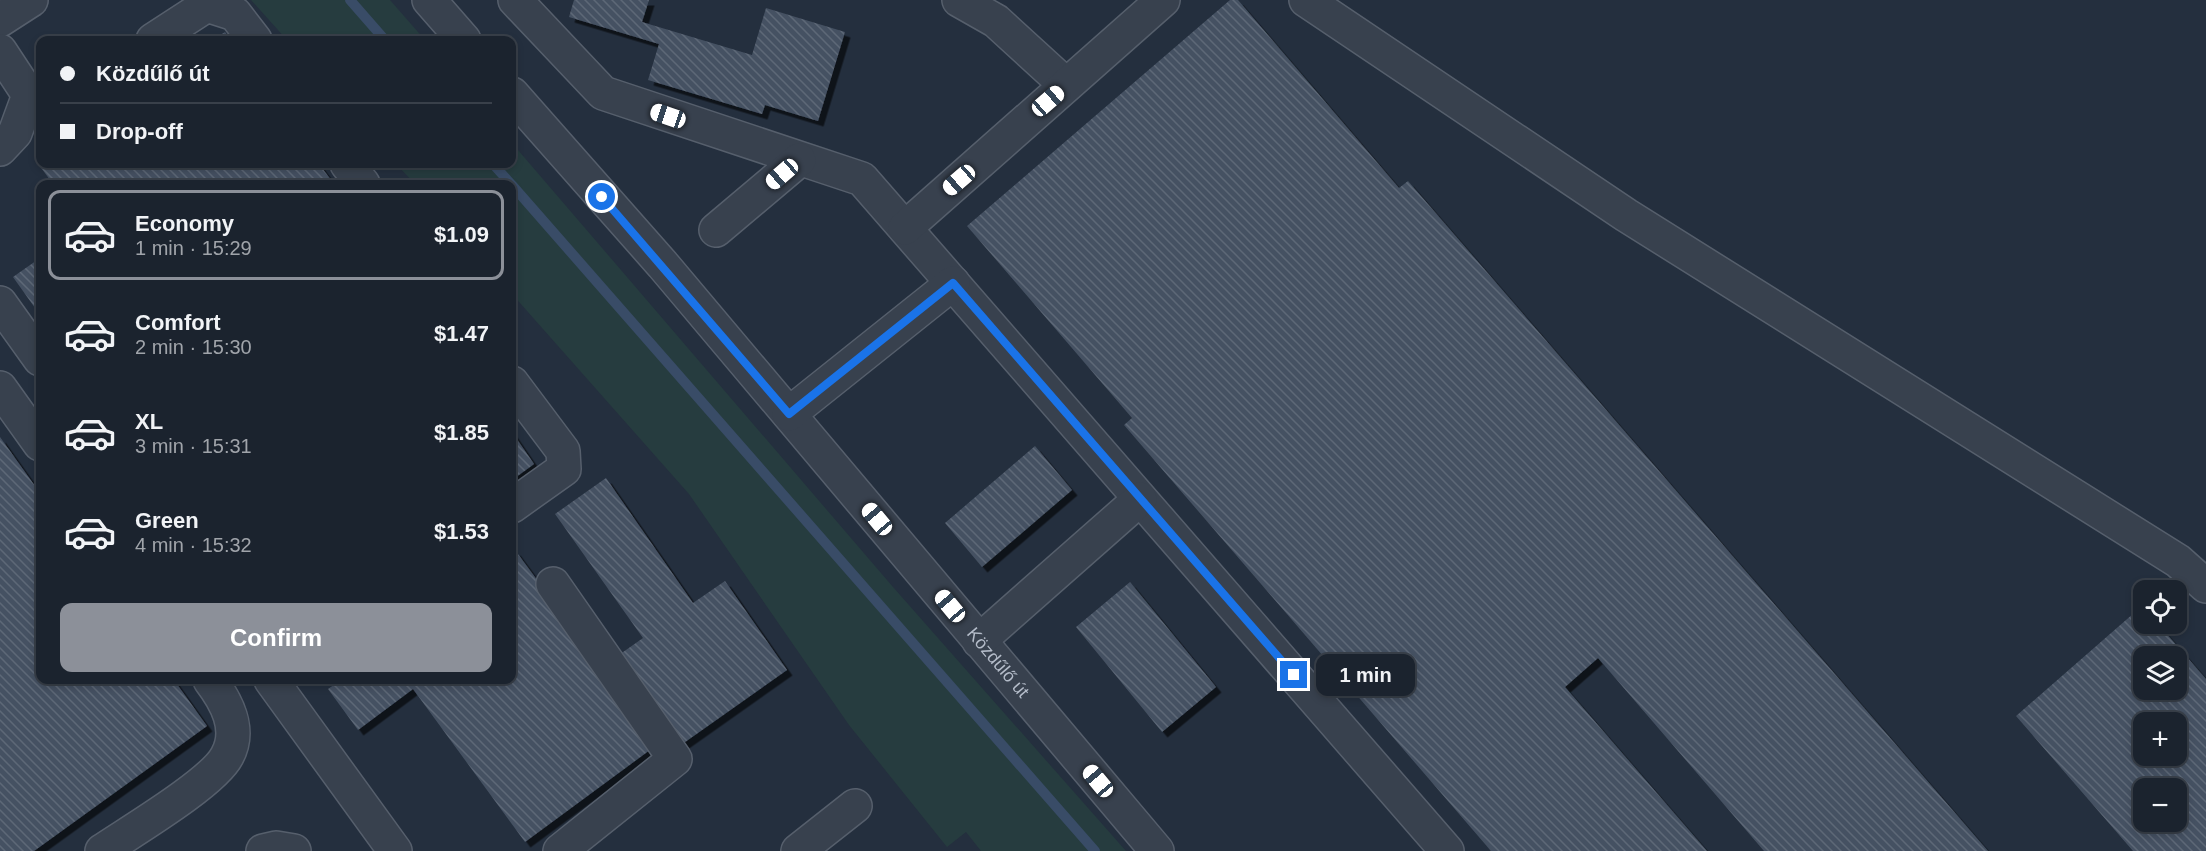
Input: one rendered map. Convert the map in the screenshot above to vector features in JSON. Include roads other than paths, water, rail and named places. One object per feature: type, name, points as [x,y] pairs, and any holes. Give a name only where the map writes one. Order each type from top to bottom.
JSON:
[{"type":"street","points":[[0,20],[31,0]]},
{"type":"street","points":[[429,0],[460,36]]},
{"type":"street","points":[[515,0],[603,93],[799,160],[862,179],[1447,851]]},
{"type":"street","points":[[958,0],[996,21],[1066,85]]},
{"type":"street","points":[[905,228],[1163,0]]},
{"type":"street","points":[[1306,0],[1626,215],[2178,561],[2206,586]]},
{"type":"street","points":[[159,36],[207,4],[235,14],[252,36]]},
{"type":"street","points":[[0,51],[25,118]]},
{"type":"street","name":"Közdűlő út","points":[[516,99],[789,414],[1157,851]]},
{"type":"street","points":[[716,230],[799,160]]},
{"type":"street","points":[[350,168],[360,180]]},
{"type":"street","points":[[789,414],[953,283]]},
{"type":"street","points":[[0,303],[36,353]]},
{"type":"street","points":[[0,388],[36,438]]},
{"type":"street","points":[[516,388],[563,451],[564,469],[516,503]]},
{"type":"street","points":[[979,641],[1140,499]]},
{"type":"street","points":[[553,584],[675,759],[560,851]]},
{"type":"street","points":[[102,851],[201,783],[227,757],[232,742],[232,722],[226,702],[213,684]]},
{"type":"street","points":[[274,684],[395,851]]},
{"type":"street","points":[[798,851],[855,806]]},
{"type":"street","points":[[263,851],[276,848],[294,851]]},
{"type":"waterway","points":[[350,0],[382,36]]},
{"type":"waterway","points":[[497,168],[507,180]]},
{"type":"waterway","points":[[516,190],[1095,851]]}]
